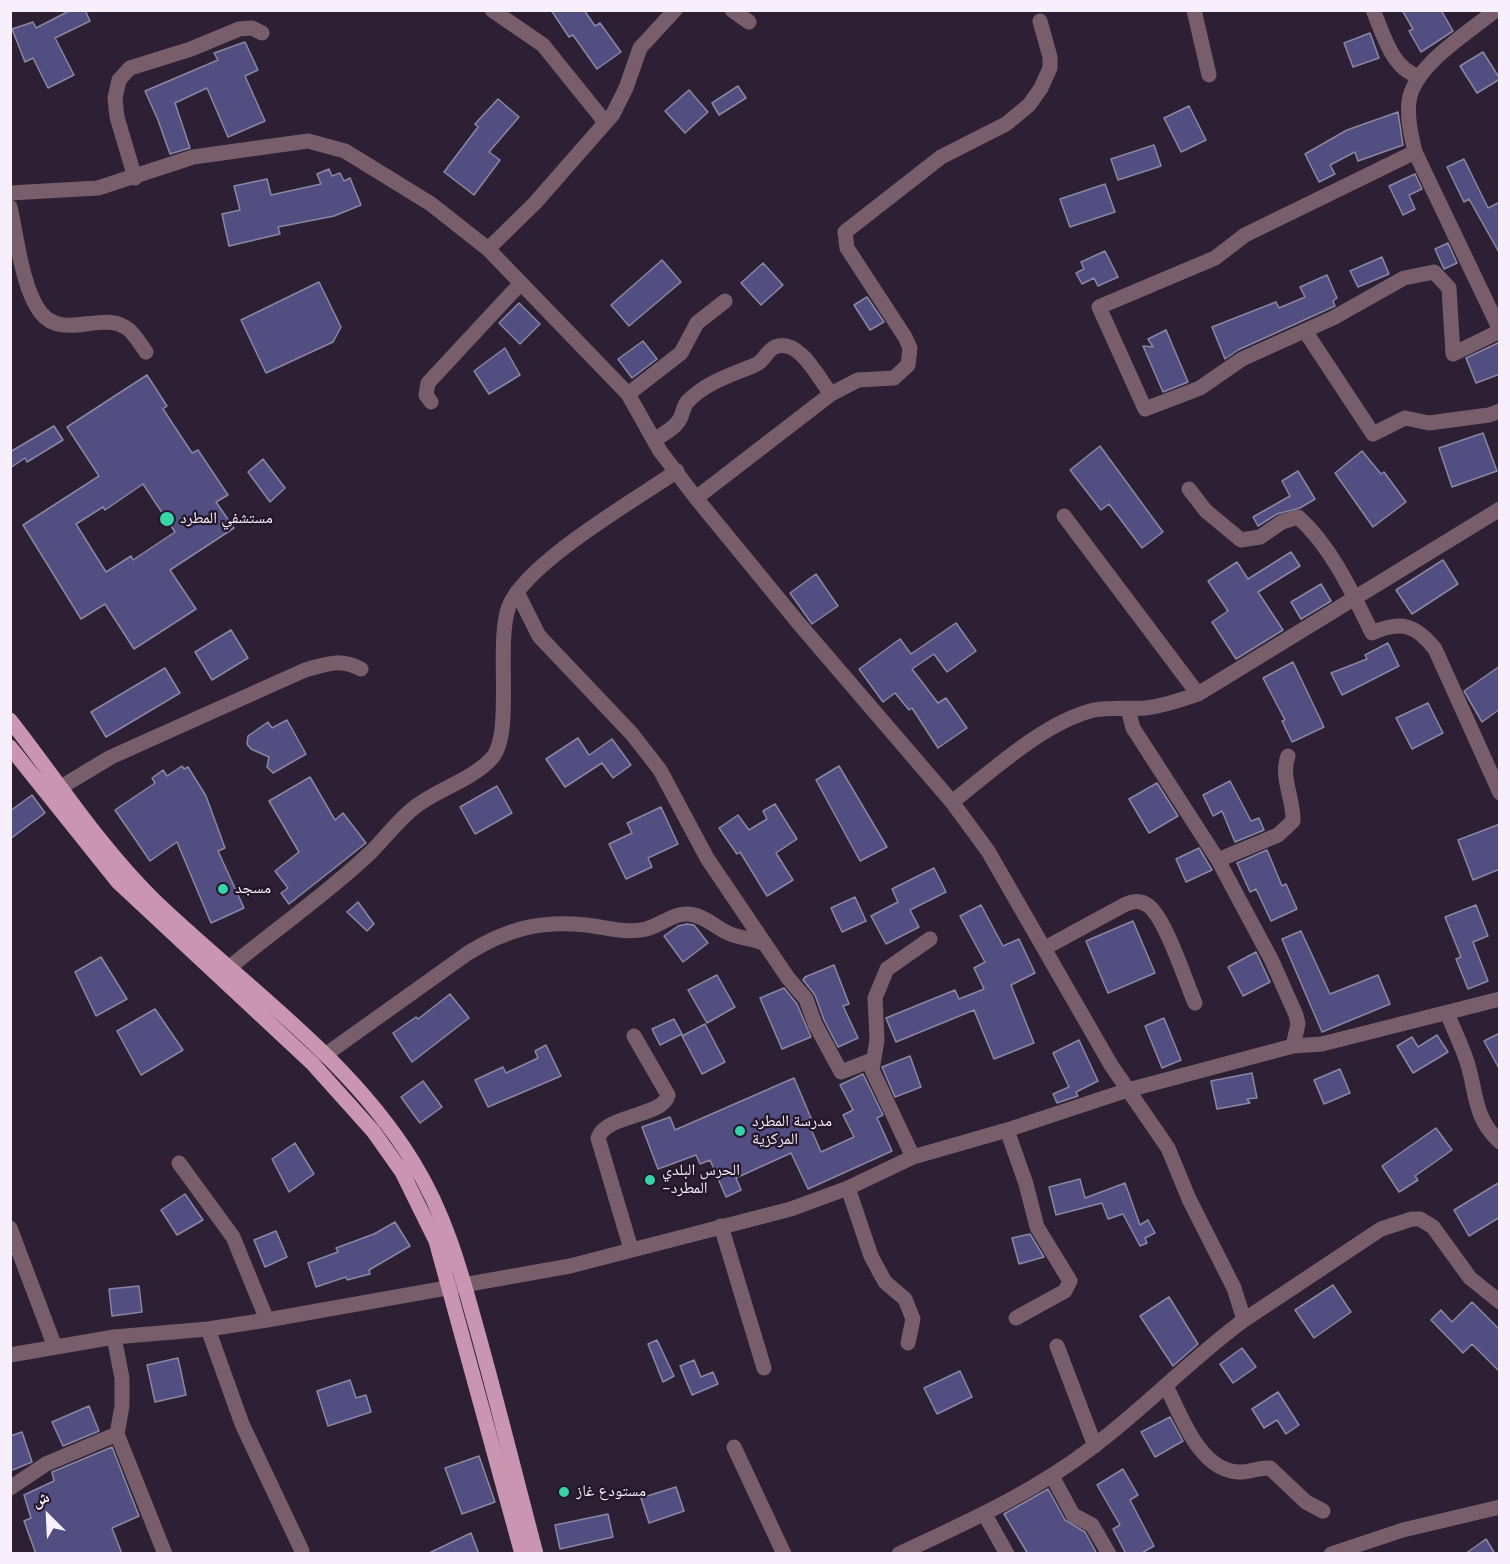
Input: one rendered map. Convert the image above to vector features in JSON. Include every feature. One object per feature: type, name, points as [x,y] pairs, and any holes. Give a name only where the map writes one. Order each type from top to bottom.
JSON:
[{"type":"main road","points":[[10,720],[140,886],[325,1054],[399,1140],[414,1163],[449,1234],[457,1286],[522,1554]]},
{"type":"main road","points":[[10,747],[118,882],[157,921],[278,1029],[342,1095],[373,1131],[402,1172],[457,1286],[536,1554]]},
{"type":"street","points":[[492,10],[543,45],[605,122]]},
{"type":"street","points":[[488,249],[535,203],[605,122],[626,88],[640,48],[675,10]]},
{"type":"street","points":[[732,10],[749,22]]},
{"type":"street","points":[[1194,10],[1209,75]]},
{"type":"street","points":[[1373,10],[1391,52],[1408,74],[1419,76]]},
{"type":"street","points":[[1414,152],[1245,235],[1215,258],[1099,307],[1145,409],[1200,388],[1242,359],[1305,331],[1404,278],[1434,272],[1449,288],[1453,354],[1500,330],[1414,152],[1409,128],[1409,99],[1419,76],[1440,55],[1496,10]]},
{"type":"street","points":[[696,498],[831,394],[858,380],[894,378],[903,373],[911,357],[905,337],[847,248],[845,232],[940,157],[1006,124],[1029,105],[1041,88],[1050,68],[1050,57],[1040,21]]},
{"type":"street","points":[[135,178],[117,117],[115,98],[119,80],[130,68],[191,49],[239,29],[252,28],[262,33]]},
{"type":"street","points":[[10,193],[98,188],[212,154],[292,142],[321,143],[345,151],[431,204],[488,249],[520,284],[596,358],[628,394],[660,451],[696,498],[801,626],[952,802],[988,851],[1111,1065],[1168,1148],[1189,1200],[1234,1288],[1244,1320]]},
{"type":"street","points":[[10,207],[27,283],[40,313],[49,322],[64,325],[118,324],[127,328],[146,352]]},
{"type":"street","points":[[431,402],[426,394],[428,383],[520,284]]},
{"type":"street","points":[[628,394],[681,353],[697,323],[725,301]]},
{"type":"street","points":[[1305,331],[1373,434],[1405,418],[1429,423],[1489,415],[1500,411]]},
{"type":"street","points":[[655,439],[676,424],[686,404],[701,392],[733,372],[759,364],[766,354],[781,346],[790,347],[802,356],[831,394]]},
{"type":"street","points":[[230,967],[372,852],[407,813],[492,758],[500,739],[505,622],[517,592],[526,579],[556,554],[677,471]]},
{"type":"street","points":[[1189,489],[1206,511],[1241,540],[1260,537],[1282,522],[1298,517],[1311,529],[1355,598],[1372,633],[1392,624],[1422,632],[1435,649],[1500,793]]},
{"type":"street","points":[[952,802],[1023,748],[1061,723],[1096,710],[1128,709],[1169,703],[1198,694],[1500,509]]},
{"type":"street","points":[[1064,516],[1198,694]]},
{"type":"street","points":[[517,592],[540,636],[632,734],[660,770],[707,858],[788,978],[806,999],[815,1024],[841,1072],[872,1060]]},
{"type":"street","points":[[61,787],[111,757],[305,670],[330,663],[347,662],[361,669]]},
{"type":"street","points":[[1128,709],[1136,734],[1218,860],[1272,961],[1296,1015],[1298,1024],[1293,1046]]},
{"type":"street","points":[[1218,860],[1278,835],[1293,821],[1294,810],[1285,770],[1288,756]]},
{"type":"street","points":[[1045,948],[1124,905],[1135,901],[1143,902],[1150,907],[1161,925],[1195,1004]]},
{"type":"street","points":[[325,1054],[468,953],[483,944],[532,924],[585,925],[632,930],[646,929],[667,919],[693,914],[727,933],[750,937],[765,944]]},
{"type":"street","points":[[914,1158],[872,1070],[877,1040],[874,998],[887,969],[930,939]]},
{"type":"street","points":[[10,1355],[114,1337],[208,1329],[267,1320],[570,1266],[791,1209],[848,1188],[914,1158],[1128,1090],[1293,1046],[1322,1044],[1500,999]]},
{"type":"street","points":[[1447,1013],[1468,1064],[1474,1101],[1489,1131],[1500,1142]]},
{"type":"street","points":[[631,1249],[598,1138],[607,1126],[661,1104],[668,1095],[634,1036]]},
{"type":"street","points":[[1007,1130],[1026,1184],[1037,1227],[1070,1281],[1065,1291],[1016,1318]]},
{"type":"street","points":[[179,1163],[233,1237],[267,1320]]},
{"type":"street","points":[[848,1188],[871,1256],[885,1282],[905,1299],[914,1319],[908,1343]]},
{"type":"street","points":[[899,1554],[985,1515],[1052,1476],[1095,1446],[1244,1320],[1381,1229],[1412,1219],[1420,1219],[1433,1227],[1470,1278],[1500,1302]]},
{"type":"street","points":[[721,1226],[764,1368]]},
{"type":"street","points":[[10,1228],[55,1347]]},
{"type":"street","points":[[208,1329],[242,1424],[302,1551]]},
{"type":"street","points":[[114,1337],[122,1378],[122,1406],[117,1434],[165,1554]]},
{"type":"street","points":[[1057,1346],[1095,1446]]},
{"type":"street","points":[[1166,1386],[1205,1455],[1219,1466],[1237,1472],[1267,1467],[1273,1469],[1306,1502],[1323,1511]]},
{"type":"street","points":[[10,1488],[46,1464],[117,1434]]},
{"type":"street","points":[[734,1447],[784,1554]]},
{"type":"street","points":[[1052,1476],[1073,1515],[1094,1528],[1109,1554]]},
{"type":"street","points":[[1331,1554],[1404,1530],[1500,1507]]},
{"type":"street","points":[[985,1515],[1007,1554]]},
{"type":"building","points":[[71,10],[85,10],[90,21],[55,38],[74,75],[48,88],[33,58],[25,62],[12,29],[33,22],[36,28]]},
{"type":"building","points":[[551,10],[584,10],[595,26],[600,23],[621,52],[597,69],[573,35],[569,37]]},
{"type":"building","points":[[1402,10],[1441,10],[1453,31],[1421,52],[1409,31],[1413,29]]},
{"type":"building","points":[[1370,33],[1379,58],[1353,67],[1344,43]]},
{"type":"building","points":[[245,42],[258,70],[245,76],[265,121],[228,137],[207,88],[175,103],[190,148],[170,154],[145,91],[218,60],[214,53]]},
{"type":"building","points":[[1483,52],[1500,79],[1477,93],[1460,66]]},
{"type":"building","points":[[738,86],[746,98],[719,115],[712,103]]},
{"type":"building","points":[[689,90],[708,112],[685,133],[665,111]]},
{"type":"building","points":[[498,99],[519,117],[489,152],[500,160],[474,195],[444,172],[478,127],[475,124]]},
{"type":"building","points":[[1189,106],[1206,140],[1181,152],[1164,118]]},
{"type":"building","points":[[1398,112],[1403,145],[1358,161],[1355,152],[1330,165],[1335,174],[1319,182],[1305,154],[1347,130]]},
{"type":"building","points":[[1154,145],[1161,166],[1118,180],[1111,159]]},
{"type":"building","points":[[1464,159],[1488,208],[1500,202],[1500,254],[1469,199],[1464,202],[1447,167]]},
{"type":"building","points":[[329,169],[332,176],[340,173],[344,181],[350,178],[361,205],[334,216],[278,227],[280,234],[229,246],[222,214],[240,210],[234,186],[267,179],[271,195],[321,184],[317,174]]},
{"type":"building","points":[[1415,174],[1422,189],[1409,195],[1415,209],[1403,215],[1389,186]]},
{"type":"building","points":[[1105,184],[1115,212],[1070,227],[1060,199]]},
{"type":"building","points":[[1448,243],[1457,263],[1444,269],[1435,249]]},
{"type":"building","points":[[1105,251],[1118,277],[1098,286],[1094,278],[1082,284],[1076,273],[1084,269],[1081,262]]},
{"type":"building","points":[[1382,257],[1389,274],[1358,287],[1350,271]]},
{"type":"building","points":[[662,260],[681,282],[629,326],[611,305]]},
{"type":"building","points":[[763,263],[783,285],[761,305],[741,283]]},
{"type":"building","points":[[1327,275],[1337,298],[1333,301],[1335,306],[1238,350],[1225,359],[1212,327],[1276,302],[1279,308],[1305,297],[1300,287]]},
{"type":"building","points":[[319,282],[341,327],[333,342],[266,373],[241,320]]},
{"type":"building","points":[[867,297],[884,322],[870,330],[854,305]]},
{"type":"building","points":[[519,303],[540,324],[520,344],[499,323]]},
{"type":"building","points":[[1166,330],[1188,382],[1163,392],[1143,346],[1153,347],[1148,339]]},
{"type":"building","points":[[643,341],[657,359],[632,378],[618,359]]},
{"type":"building","points":[[1500,342],[1500,374],[1476,383],[1466,358]]},
{"type":"building","points":[[505,348],[520,375],[489,394],[474,371]]},
{"type":"building","points":[[147,375],[167,406],[163,409],[192,453],[198,450],[228,495],[216,502],[234,528],[170,570],[196,609],[134,649],[105,604],[81,619],[23,525],[99,476],[67,427]],"holes":[[[143,484],[175,532],[133,560],[131,556],[106,572],[76,524],[103,507],[105,510]]]},
{"type":"building","points":[[54,426],[63,440],[27,462],[25,458],[10,468],[10,452]]},
{"type":"building","points":[[1483,433],[1497,471],[1452,487],[1439,448]]},
{"type":"building","points":[[1100,446],[1163,532],[1142,548],[1109,504],[1101,510],[1070,470]]},
{"type":"building","points":[[1362,451],[1381,474],[1384,472],[1406,502],[1373,527],[1335,473]]},
{"type":"building","points":[[263,459],[285,488],[270,502],[248,472]]},
{"type":"building","points":[[1298,471],[1315,499],[1300,508],[1277,514],[1258,526],[1253,517],[1290,496],[1282,481]]},
{"type":"building","points":[[1291,552],[1300,566],[1258,592],[1283,630],[1236,659],[1212,622],[1228,611],[1208,581],[1237,562],[1248,579]]},
{"type":"building","points":[[1443,560],[1458,584],[1412,614],[1396,590]]},
{"type":"building","points":[[816,574],[838,606],[812,624],[790,593]]},
{"type":"building","points":[[1321,584],[1331,601],[1301,619],[1291,602]]},
{"type":"building","points":[[956,623],[976,651],[947,672],[934,654],[912,669],[938,703],[946,698],[967,728],[938,748],[912,708],[909,710],[895,693],[883,702],[859,669],[900,639],[911,654]]},
{"type":"building","points":[[231,630],[248,658],[212,680],[195,652]]},
{"type":"building","points":[[1388,643],[1399,666],[1342,695],[1331,673],[1367,659],[1365,655]]},
{"type":"building","points":[[1293,662],[1324,727],[1292,742],[1282,721],[1285,720],[1263,678]]},
{"type":"building","points":[[1500,666],[1500,709],[1482,722],[1464,691]]},
{"type":"building","points":[[165,668],[180,693],[106,737],[91,712]]},
{"type":"building","points":[[1428,703],[1443,733],[1412,749],[1396,718]]},
{"type":"building","points":[[287,720],[306,754],[273,773],[267,767],[269,757],[251,749],[247,744],[248,736],[268,722],[272,728]]},
{"type":"building","points":[[578,738],[589,755],[612,739],[631,765],[613,778],[602,763],[565,787],[546,759]]},
{"type":"building","points":[[182,766],[184,769],[188,767],[206,796],[225,848],[218,851],[244,908],[211,923],[177,842],[150,861],[115,810],[155,783],[152,778],[163,770],[167,776]]},
{"type":"building","points":[[839,766],[887,847],[860,861],[816,780]]},
{"type":"building","points":[[310,777],[335,820],[343,813],[366,843],[289,904],[281,893],[288,888],[275,871],[299,852],[269,801]]},
{"type":"building","points":[[1230,781],[1251,821],[1259,818],[1264,830],[1235,842],[1222,811],[1213,816],[1203,795]]},
{"type":"building","points":[[1157,783],[1178,816],[1149,833],[1129,799]]},
{"type":"building","points":[[497,786],[512,813],[475,834],[460,807]]},
{"type":"building","points":[[32,795],[45,813],[10,839],[10,811]]},
{"type":"building","points":[[775,804],[797,839],[776,853],[793,880],[767,896],[740,852],[737,854],[719,828],[738,815],[749,830],[767,819],[763,811]]},
{"type":"building","points":[[661,807],[678,844],[648,858],[652,867],[626,879],[609,844],[632,833],[627,823]]},
{"type":"building","points":[[1500,824],[1500,869],[1473,880],[1458,840]]},
{"type":"building","points":[[1199,848],[1212,870],[1186,882],[1176,859]]},
{"type":"building","points":[[1267,850],[1282,886],[1286,884],[1297,909],[1271,921],[1256,889],[1250,892],[1237,863]]},
{"type":"building","points":[[934,868],[946,892],[910,910],[919,927],[886,944],[871,916],[898,902],[892,889]]},
{"type":"building","points":[[855,897],[866,921],[842,932],[831,908]]},
{"type":"building","points":[[358,902],[374,924],[367,931],[347,912]]},
{"type":"building","points":[[981,905],[1003,946],[1019,939],[1035,973],[1011,985],[1034,1043],[994,1059],[974,1010],[896,1042],[886,1018],[955,990],[959,999],[984,989],[974,968],[985,962],[960,916]]},
{"type":"building","points":[[1476,905],[1488,936],[1473,942],[1488,981],[1468,989],[1456,959],[1461,957],[1445,917]]},
{"type":"building","points":[[1133,921],[1155,973],[1108,993],[1086,941]]},
{"type":"building","points":[[694,925],[708,943],[683,962],[664,936],[678,926]]},
{"type":"building","points":[[1301,931],[1330,994],[1378,975],[1390,1004],[1322,1032],[1282,939]]},
{"type":"building","points":[[1256,952],[1270,982],[1243,996],[1228,967]]},
{"type":"building","points":[[101,957],[127,999],[96,1016],[75,972]]},
{"type":"building","points":[[834,965],[849,1004],[843,1006],[858,1038],[838,1047],[824,1020],[815,995],[803,980],[805,977]]},
{"type":"building","points":[[717,975],[735,1007],[707,1023],[688,990]]},
{"type":"building","points":[[784,988],[797,1004],[811,1037],[782,1049],[760,998]]},
{"type":"building","points":[[450,994],[469,1018],[412,1062],[393,1033],[416,1017],[418,1019]]},
{"type":"building","points":[[155,1009],[183,1050],[141,1075],[117,1031]]},
{"type":"building","points":[[1164,1018],[1181,1060],[1162,1068],[1145,1026]]},
{"type":"building","points":[[674,1019],[682,1034],[660,1045],[652,1029]]},
{"type":"building","points":[[705,1024],[725,1062],[702,1074],[682,1036]]},
{"type":"building","points":[[1500,1033],[1500,1070],[1484,1041]]},
{"type":"building","points":[[1437,1035],[1448,1052],[1413,1073],[1397,1046],[1412,1037],[1418,1047]]},
{"type":"building","points":[[1079,1040],[1098,1081],[1076,1092],[1078,1096],[1057,1103],[1053,1094],[1069,1087],[1053,1053]]},
{"type":"building","points":[[546,1045],[561,1076],[488,1107],[475,1080],[503,1067],[506,1073],[538,1058],[535,1051]]},
{"type":"building","points":[[910,1056],[921,1087],[895,1097],[882,1067]]},
{"type":"building","points":[[1340,1069],[1350,1093],[1324,1104],[1314,1080]]},
{"type":"building","points":[[1252,1073],[1257,1098],[1247,1099],[1250,1103],[1217,1109],[1211,1081]]},
{"type":"building","points":[[863,1074],[883,1115],[877,1118],[892,1151],[808,1189],[791,1153],[736,1178],[741,1190],[726,1197],[710,1160],[700,1164],[696,1155],[658,1169],[642,1127],[670,1117],[675,1130],[794,1078],[811,1118],[807,1120],[821,1152],[854,1137],[843,1115],[853,1110],[840,1085]]},
{"type":"building","points":[[423,1081],[442,1107],[420,1123],[401,1097]]},
{"type":"building","points":[[1436,1128],[1452,1150],[1415,1176],[1418,1180],[1399,1192],[1382,1166]]},
{"type":"building","points":[[295,1143],[314,1174],[289,1192],[272,1159]]},
{"type":"building","points":[[1080,1179],[1085,1198],[1125,1183],[1140,1225],[1148,1220],[1155,1233],[1145,1238],[1147,1243],[1140,1246],[1123,1214],[1108,1219],[1102,1203],[1056,1215],[1049,1187]]},
{"type":"building","points":[[1500,1182],[1500,1217],[1469,1236],[1454,1210]]},
{"type":"building","points":[[185,1194],[203,1220],[177,1235],[161,1210]]},
{"type":"building","points":[[395,1222],[410,1246],[369,1270],[370,1274],[347,1280],[346,1277],[316,1287],[308,1263],[338,1252],[336,1248],[374,1234]]},
{"type":"building","points":[[276,1231],[287,1257],[265,1267],[254,1240]]},
{"type":"building","points":[[1030,1234],[1044,1257],[1019,1264],[1012,1238]]},
{"type":"building","points":[[1333,1285],[1351,1312],[1314,1338],[1295,1310]]},
{"type":"building","points":[[139,1286],[142,1312],[112,1316],[109,1289]]},
{"type":"building","points":[[1169,1297],[1198,1344],[1173,1366],[1140,1316]]},
{"type":"building","points":[[1472,1302],[1500,1330],[1500,1372],[1472,1344],[1463,1353],[1431,1320],[1441,1310],[1452,1322]]},
{"type":"building","points":[[657,1340],[674,1376],[663,1382],[648,1344]]},
{"type":"building","points":[[1242,1348],[1256,1367],[1233,1383],[1220,1364]]},
{"type":"building","points":[[178,1358],[186,1395],[155,1402],[147,1365]]},
{"type":"building","points":[[694,1360],[701,1377],[713,1372],[718,1384],[692,1395],[680,1366]]},
{"type":"building","points":[[960,1371],[972,1397],[937,1414],[924,1388]]},
{"type":"building","points":[[350,1380],[356,1398],[366,1395],[371,1412],[328,1426],[317,1391]]},
{"type":"building","points":[[1278,1392],[1299,1425],[1286,1434],[1277,1420],[1264,1428],[1252,1409]]},
{"type":"building","points":[[89,1406],[99,1431],[63,1446],[52,1422]]},
{"type":"building","points":[[1170,1417],[1183,1441],[1155,1457],[1141,1432]]},
{"type":"building","points":[[22,1432],[32,1462],[10,1471],[10,1436]]},
{"type":"building","points":[[112,1447],[139,1516],[112,1528],[122,1554],[36,1554],[24,1521],[31,1518],[24,1495],[54,1481],[52,1472]]},
{"type":"building","points":[[479,1456],[495,1502],[462,1514],[445,1468]]},
{"type":"building","points":[[1123,1469],[1138,1495],[1130,1500],[1154,1546],[1140,1554],[1126,1554],[1113,1529],[1120,1525],[1097,1485]]},
{"type":"building","points":[[676,1487],[684,1511],[649,1523],[641,1498]]},
{"type":"building","points":[[1048,1489],[1065,1520],[1085,1532],[1097,1554],[1028,1554],[1004,1514]]},
{"type":"building","points":[[608,1514],[613,1537],[560,1549],[555,1525]]},
{"type":"building","points":[[471,1533],[479,1554],[427,1554]]},
{"type":"building","points":[[1486,1539],[1495,1554],[1465,1554]]},
{"type":"place","name":"مستشفي المطرد","points":[[167,519]]},
{"type":"place","name":"مسجد","points":[[223,889]]},
{"type":"place","name":"مدرسة المطرد المركزية","points":[[740,1131]]},
{"type":"place","name":"الحرس البلدي -المطرد","points":[[650,1180]]},
{"type":"place","name":"مستودع غاز","points":[[564,1492]]}]
